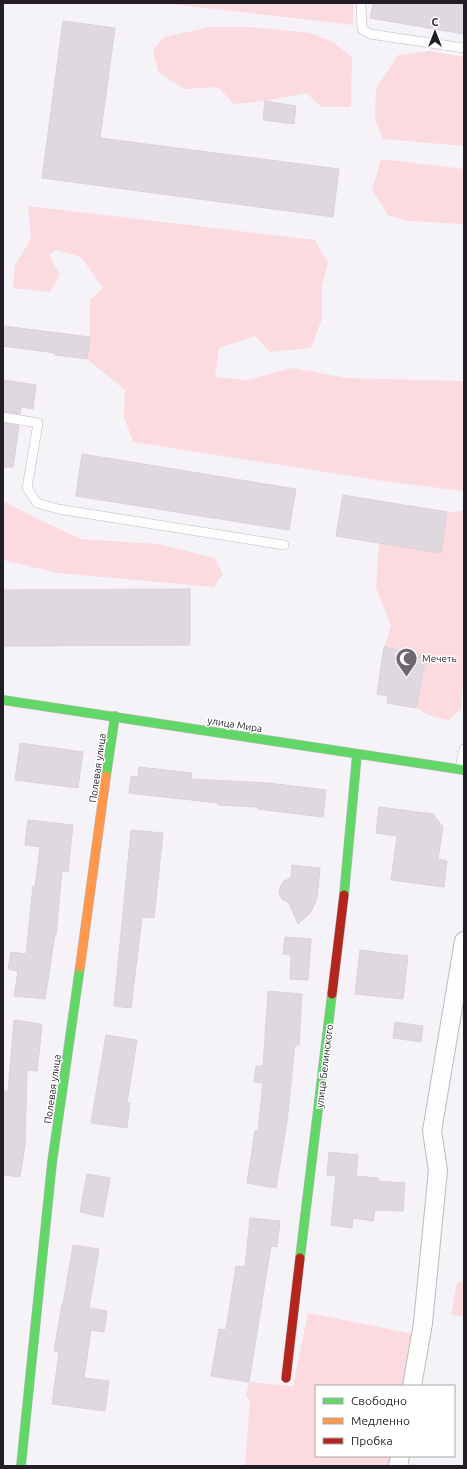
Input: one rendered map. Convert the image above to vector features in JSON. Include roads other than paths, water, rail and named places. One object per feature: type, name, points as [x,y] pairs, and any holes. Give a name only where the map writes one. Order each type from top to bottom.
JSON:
[{"type":"street","name":"улица Мира","points":[[3,700],[462,770]]},
{"type":"street","name":"Полевая улица","points":[[21,1466],[52,1163],[115,716]]},
{"type":"street","name":"улица Белинского","points":[[286,1378],[343,901],[357,754]]},
{"type":"street","points":[[412,1385],[423,1323],[438,1170],[432,1131],[464,940]]},
{"type":"lane","points":[[361,3],[362,29],[370,34],[464,48]]},
{"type":"lane","points":[[3,417],[38,423],[27,488],[37,503],[58,509],[284,545]]},
{"type":"lane","points":[[462,770],[464,749]]},
{"type":"place","name":"Мечеть","points":[[407,678]]}]
